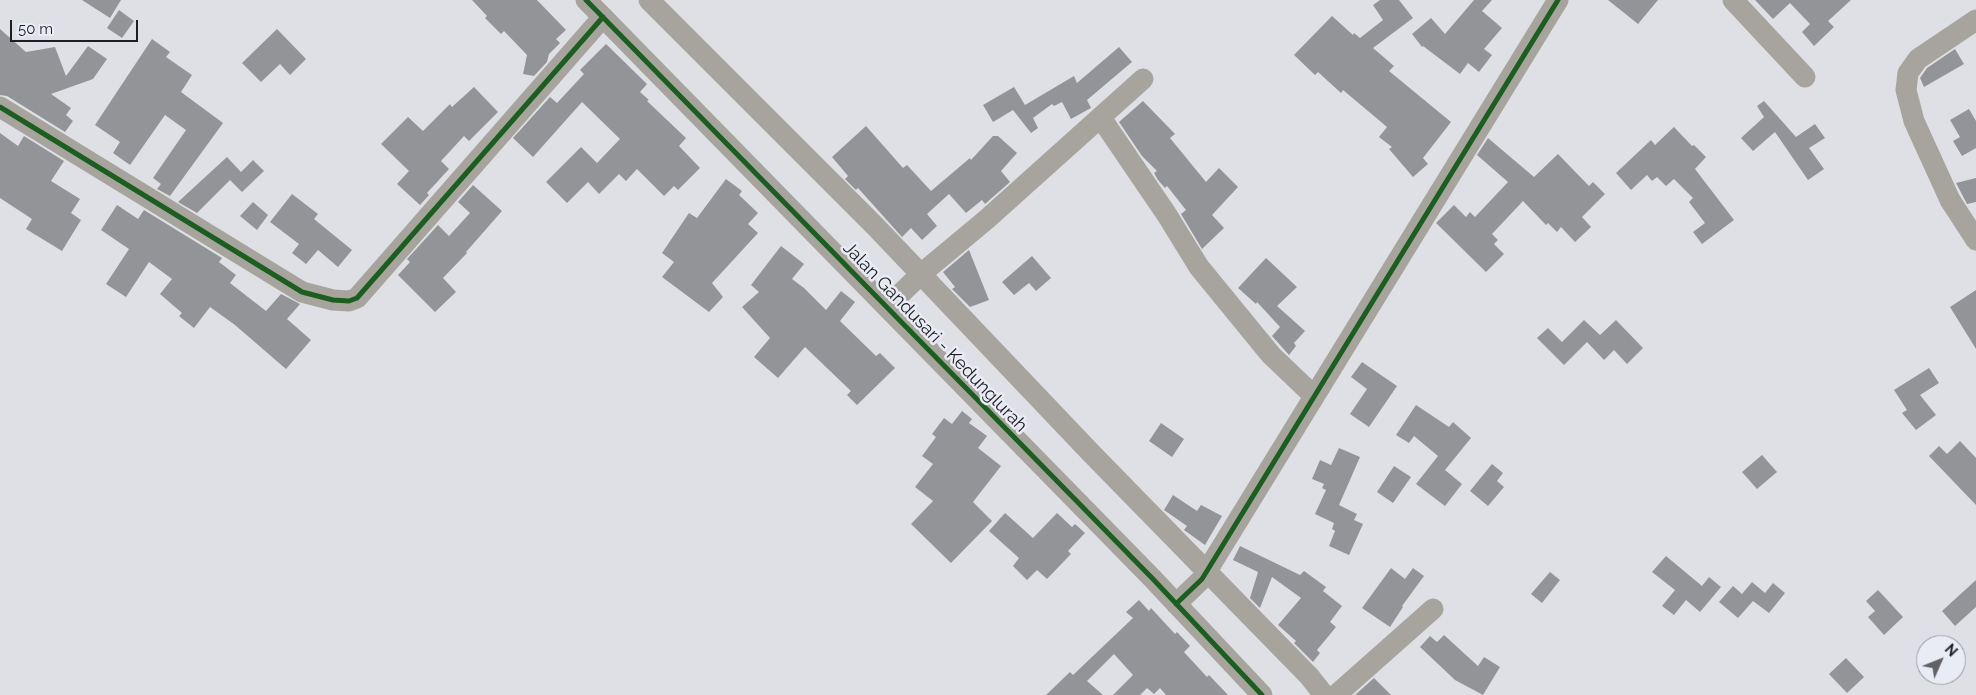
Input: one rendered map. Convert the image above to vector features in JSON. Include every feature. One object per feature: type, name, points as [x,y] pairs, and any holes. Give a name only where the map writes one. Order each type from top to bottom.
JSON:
[{"type":"street","name":"Jalan Gandusari - Kedunglurah","points":[[586,0],[893,301],[1193,586],[1262,695]]},
{"type":"street","points":[[649,0],[875,226],[918,277],[1193,586],[1309,676],[1324,695]]},
{"type":"street","points":[[1193,586],[1314,396],[1558,0]]},
{"type":"street","points":[[1733,0],[1805,77]]},
{"type":"street","points":[[0,107],[302,292],[333,300],[349,301],[357,298],[603,17]]},
{"type":"street","points":[[1976,20],[1918,59],[1908,73],[1906,90],[1914,121],[1950,200],[1976,240]]},
{"type":"street","points":[[893,301],[1144,79]]},
{"type":"street","points":[[1101,118],[1167,215],[1199,267],[1270,355],[1314,396]]},
{"type":"street","points":[[1336,695],[1433,609]]},
{"type":"building","points":[[82,0],[121,0],[110,18]]},
{"type":"building","points":[[472,0],[537,0],[566,30],[556,39],[560,43],[549,54],[547,62],[534,76],[523,74],[527,55],[504,31],[501,34],[485,18],[487,16]]},
{"type":"building","points":[[1380,0],[1399,0],[1413,18],[1373,48],[1394,66],[1389,71],[1451,122],[1423,158],[1428,164],[1413,177],[1389,149],[1392,147],[1379,137],[1387,127],[1343,90],[1341,93],[1318,72],[1315,75],[1294,55],[1332,16],[1353,35],[1354,33],[1360,38],[1383,20],[1373,5]]},
{"type":"building","points":[[1474,0],[1492,0],[1482,11],[1502,28],[1484,49],[1492,55],[1479,72],[1468,63],[1460,74],[1422,47],[1412,34],[1431,18],[1445,34]]},
{"type":"building","points":[[1608,0],[1658,0],[1638,24]]},
{"type":"building","points":[[1755,0],[1851,0],[1828,21],[1834,27],[1814,46],[1802,32],[1810,24],[1790,3],[1773,19]]},
{"type":"building","points":[[119,10],[134,21],[122,38],[107,28]]},
{"type":"building","points":[[0,29],[26,52],[55,47],[66,76],[88,46],[107,59],[93,79],[51,94],[71,108],[66,115],[73,121],[65,132],[7,96],[0,95]]},
{"type":"building","points":[[277,29],[306,59],[290,75],[280,64],[261,82],[242,63]]},
{"type":"building","points":[[152,39],[170,52],[166,57],[192,75],[181,92],[223,123],[170,196],[157,189],[161,184],[153,178],[186,130],[165,115],[130,165],[113,153],[120,142],[95,125]]},
{"type":"building","points":[[606,44],[647,84],[640,92],[686,138],[679,146],[700,168],[678,190],[674,186],[664,196],[637,169],[626,181],[619,174],[599,194],[588,182],[567,203],[546,182],[581,147],[597,163],[620,139],[582,102],[533,157],[513,138],[550,97],[557,103],[584,74],[580,70]]},
{"type":"building","points":[[1119,47],[1132,62],[1087,100],[1091,108],[1071,119],[1062,102],[1054,106],[1052,104],[1033,118],[1038,128],[1031,133],[1013,110],[993,122],[983,105],[1014,87],[1025,105],[1074,76],[1077,83]]},
{"type":"building","points":[[1955,49],[1964,64],[1924,87],[1920,78],[1927,68]]},
{"type":"building","points":[[474,87],[498,112],[469,141],[464,136],[441,161],[449,169],[427,193],[429,195],[420,205],[397,184],[409,171],[381,144],[408,117],[423,131],[450,104],[452,107]]},
{"type":"building","points":[[1143,101],[1175,134],[1170,138],[1206,182],[1219,168],[1238,187],[1212,215],[1224,228],[1202,249],[1181,214],[1186,210],[1167,186],[1165,188],[1158,180],[1154,173],[1157,171],[1142,156],[1119,122]]},
{"type":"building","points":[[1764,101],[1796,137],[1815,124],[1825,138],[1809,148],[1824,169],[1808,180],[1775,132],[1753,151],[1741,138],[1764,117],[1757,106]]},
{"type":"building","points":[[1969,109],[1976,121],[1976,148],[1962,156],[1953,141],[1960,137],[1950,120]]},
{"type":"building","points":[[866,126],[903,168],[907,165],[931,191],[970,158],[971,160],[993,136],[998,136],[1017,153],[1001,171],[1010,182],[985,204],[982,200],[966,213],[949,194],[927,214],[937,226],[922,240],[911,228],[902,237],[858,188],[856,190],[845,179],[848,176],[832,157]]},
{"type":"building","points":[[1674,127],[1692,146],[1694,145],[1706,157],[1695,169],[1734,220],[1702,244],[1693,232],[1705,223],[1689,202],[1693,198],[1674,179],[1666,186],[1657,177],[1652,181],[1647,175],[1631,190],[1616,173],[1651,140],[1655,145]]},
{"type":"building","points":[[0,133],[18,146],[24,136],[64,161],[51,181],[80,199],[71,213],[81,220],[62,251],[26,229],[32,219],[0,198]]},
{"type":"building","points":[[1488,138],[1534,177],[1558,154],[1589,186],[1593,182],[1605,194],[1582,217],[1591,227],[1575,242],[1561,227],[1557,232],[1548,223],[1546,225],[1523,201],[1492,234],[1498,240],[1494,244],[1504,254],[1486,272],[1436,223],[1454,205],[1466,217],[1470,212],[1475,217],[1508,182],[1477,155]]},
{"type":"building","points":[[227,157],[241,172],[253,160],[264,171],[242,192],[230,180],[197,213],[178,202]]},
{"type":"building","points":[[1976,178],[1976,202],[1967,204],[1956,183]]},
{"type":"building","points":[[726,179],[742,191],[739,195],[758,213],[748,224],[758,233],[712,283],[723,297],[709,312],[662,277],[674,262],[662,253],[689,213],[697,218]]},
{"type":"building","points":[[473,185],[502,211],[443,278],[456,292],[435,312],[398,275],[410,262],[407,259],[438,225],[449,236],[470,213],[458,202]]},
{"type":"building","points":[[292,194],[318,214],[314,219],[352,250],[338,267],[318,250],[306,264],[292,253],[299,244],[270,222]]},
{"type":"building","points":[[253,202],[268,215],[257,230],[240,216]]},
{"type":"building","points":[[117,205],[138,219],[144,210],[222,258],[219,262],[236,275],[230,283],[266,311],[281,294],[300,304],[287,319],[311,340],[286,369],[235,325],[210,307],[194,328],[179,316],[182,313],[160,294],[172,279],[149,262],[126,297],[106,284],[129,249],[101,230]]},
{"type":"building","points":[[781,246],[804,264],[792,279],[826,310],[841,291],[855,302],[840,321],[876,356],[880,353],[895,368],[857,405],[847,395],[851,391],[805,347],[778,378],[754,357],[770,338],[742,307],[759,292],[751,285]]},
{"type":"building","points":[[969,250],[989,300],[970,307],[952,289],[955,287],[943,272]]},
{"type":"building","points":[[1032,256],[1051,278],[1036,291],[1029,283],[1014,295],[1002,282]]},
{"type":"building","points":[[1266,258],[1297,287],[1277,306],[1305,331],[1294,343],[1296,346],[1289,355],[1272,336],[1280,327],[1257,302],[1256,304],[1238,288]]},
{"type":"building","points":[[1976,290],[1976,349],[1950,307]]},
{"type":"building","points":[[1584,320],[1600,335],[1616,320],[1643,348],[1627,364],[1614,350],[1604,360],[1587,342],[1564,365],[1537,338],[1548,328],[1562,342]]},
{"type":"building","points":[[1362,362],[1397,386],[1369,427],[1350,414],[1367,389],[1351,377]]},
{"type":"building","points":[[1929,368],[1939,383],[1920,395],[1936,415],[1916,430],[1902,413],[1907,410],[1894,390]]},
{"type":"building","points":[[1416,405],[1449,427],[1453,422],[1471,438],[1445,470],[1462,484],[1445,506],[1416,484],[1438,456],[1414,436],[1409,443],[1396,435]]},
{"type":"building","points":[[962,411],[972,419],[969,423],[987,436],[978,448],[1001,466],[973,502],[992,521],[951,563],[911,524],[933,501],[915,487],[933,464],[922,456],[936,437],[932,434],[944,418],[952,424]]},
{"type":"building","points":[[1161,423],[1184,439],[1172,457],[1149,441]]},
{"type":"building","points":[[1960,441],[1976,458],[1976,505],[1929,456],[1939,446],[1947,454]]},
{"type":"building","points":[[1339,448],[1360,457],[1339,505],[1357,514],[1354,520],[1363,524],[1349,555],[1329,546],[1335,531],[1332,529],[1334,523],[1315,514],[1326,490],[1322,488],[1324,484],[1312,479],[1320,460],[1331,465]]},
{"type":"building","points":[[1762,455],[1777,472],[1757,489],[1742,472]]},
{"type":"building","points":[[1492,464],[1503,473],[1497,481],[1504,487],[1488,506],[1470,491]]},
{"type":"building","points":[[1394,466],[1411,477],[1393,503],[1377,492]]},
{"type":"building","points":[[1173,495],[1197,511],[1201,505],[1222,516],[1205,545],[1184,530],[1187,526],[1164,510]]},
{"type":"building","points":[[1005,513],[1033,538],[1057,513],[1072,527],[1075,524],[1085,533],[1068,551],[1071,554],[1047,579],[1037,570],[1027,580],[1013,566],[1019,558],[989,531]]},
{"type":"building","points":[[1240,546],[1300,575],[1304,571],[1326,587],[1323,591],[1342,606],[1330,622],[1336,627],[1317,650],[1320,653],[1313,662],[1294,643],[1296,641],[1278,625],[1301,598],[1272,577],[1260,608],[1250,598],[1258,572],[1233,560]]},
{"type":"building","points":[[1666,556],[1702,586],[1709,577],[1721,587],[1700,612],[1686,600],[1674,615],[1662,606],[1675,590],[1652,572]]},
{"type":"building","points":[[1391,568],[1405,579],[1413,568],[1424,576],[1402,606],[1390,627],[1362,608]]},
{"type":"building","points":[[1550,572],[1560,580],[1542,603],[1531,594]]},
{"type":"building","points":[[1976,580],[1976,607],[1955,626],[1942,611]]},
{"type":"building","points":[[1752,582],[1765,593],[1773,583],[1785,593],[1769,613],[1753,601],[1738,618],[1719,602],[1733,586],[1742,594]]},
{"type":"building","points":[[1878,590],[1903,617],[1884,635],[1868,617],[1875,611],[1866,601]]},
{"type":"building","points":[[1139,600],[1149,611],[1151,608],[1175,634],[1177,632],[1190,646],[1184,652],[1207,677],[1209,675],[1228,695],[1166,695],[1160,688],[1154,694],[1147,688],[1140,695],[1113,695],[1133,675],[1114,654],[1087,681],[1103,695],[1046,695],[1070,672],[1073,675],[1133,618],[1126,612]]},
{"type":"building","points":[[1444,635],[1478,666],[1484,657],[1500,667],[1483,695],[1455,680],[1420,647],[1430,636],[1437,642]]},
{"type":"building","points":[[1846,658],[1864,677],[1847,693],[1829,674]]},
{"type":"building","points":[[1374,678],[1391,695],[1355,695]]},
{"type":"cycle path","points":[[586,0],[1152,578],[1262,695]]},
{"type":"cycle path","points":[[1176,604],[1202,579],[1558,0]]},
{"type":"cycle path","points":[[0,107],[302,292],[333,300],[349,301],[357,298],[603,17]]}]
